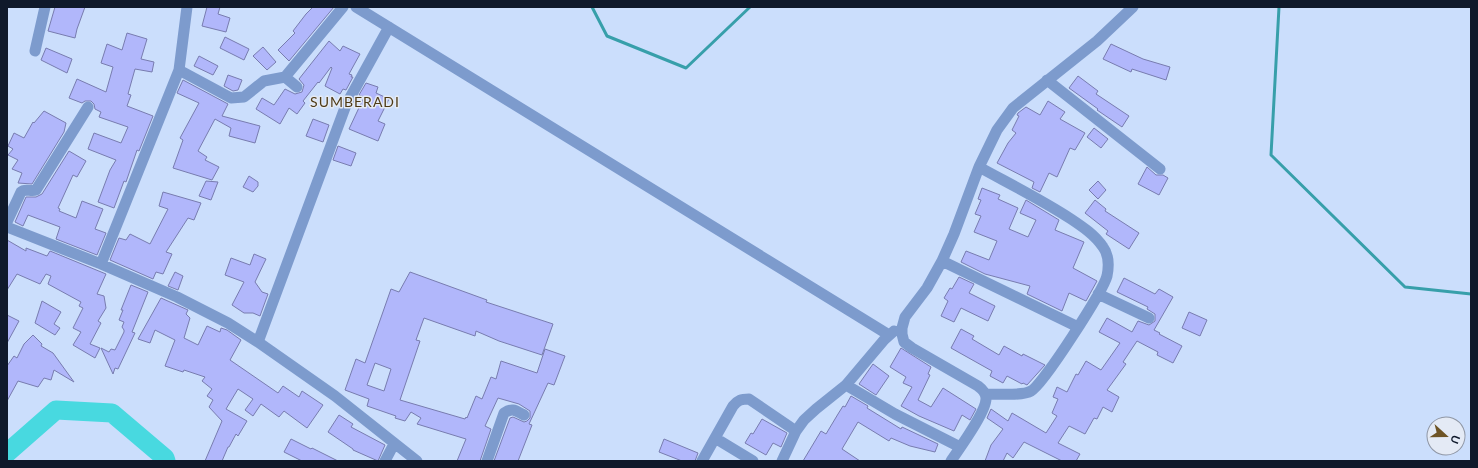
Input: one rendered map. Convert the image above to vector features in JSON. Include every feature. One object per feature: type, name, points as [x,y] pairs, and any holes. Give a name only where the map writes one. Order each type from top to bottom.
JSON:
[{"type":"street","points":[[35,51],[45,7]]},
{"type":"street","points":[[101,264],[179,70],[185,16],[188,7]]},
{"type":"street","points":[[179,70],[231,98],[244,97],[264,81],[285,77],[344,7]]},
{"type":"street","points":[[356,7],[889,335]]},
{"type":"street","points":[[951,461],[982,412],[987,399],[986,394],[978,386],[904,342],[902,328],[905,317],[927,288],[942,261],[954,234],[979,167],[1004,119],[1013,108],[1097,41],[1133,7]]},
{"type":"street","points":[[258,342],[346,105],[389,27]]},
{"type":"street","points":[[285,77],[297,87]]},
{"type":"street","points":[[1047,80],[1160,169]]},
{"type":"street","points":[[7,222],[21,192],[25,190],[36,190],[88,107]]},
{"type":"street","points":[[979,167],[1049,205],[1092,234],[1104,247],[1108,256],[1107,277],[1098,294],[1078,327],[1040,382],[1031,392],[986,394]]},
{"type":"street","points":[[7,227],[101,264],[177,297],[228,323],[258,342],[335,396],[417,461]]},
{"type":"street","points":[[942,261],[1078,327]]},
{"type":"street","points":[[1098,294],[1149,318]]},
{"type":"street","points":[[782,461],[796,431],[804,420],[846,385],[889,335],[897,329],[902,328]]},
{"type":"street","points":[[846,385],[895,414],[960,447]]},
{"type":"street","points":[[702,461],[733,406],[742,399],[749,399],[796,431]]},
{"type":"street","points":[[487,461],[504,413],[509,410],[514,410],[524,415]]},
{"type":"street","points":[[715,438],[753,461]]},
{"type":"street","points":[[385,461],[394,444]]},
{"type":"building","points":[[55,7],[85,7],[75,38],[48,31]]},
{"type":"building","points":[[207,7],[220,7],[218,14],[230,18],[226,32],[202,26]]},
{"type":"building","points":[[313,7],[334,7],[289,61],[278,50],[295,33],[293,31]]},
{"type":"building","points":[[127,33],[147,39],[141,59],[154,62],[152,72],[135,69],[128,94],[131,95],[127,106],[153,116],[139,151],[137,150],[126,182],[124,181],[114,208],[98,202],[110,170],[116,160],[88,149],[94,133],[121,143],[128,127],[99,117],[101,112],[95,109],[94,104],[91,101],[85,101],[82,103],[69,98],[77,79],[106,92],[113,67],[101,63],[107,44],[122,50]]},
{"type":"building","points":[[225,37],[249,49],[244,60],[220,48]]},
{"type":"building","points":[[329,41],[340,51],[343,46],[360,54],[349,74],[353,77],[346,90],[343,89],[340,94],[325,86],[332,68],[331,67],[303,101],[305,103],[297,114],[289,108],[280,124],[256,109],[262,98],[274,105],[285,89],[295,94],[302,92],[304,85],[299,79]]},
{"type":"building","points":[[1111,44],[1143,59],[1170,67],[1166,80],[1132,69],[1131,72],[1103,59]]},
{"type":"building","points":[[263,47],[276,62],[267,70],[253,56]]},
{"type":"building","points":[[46,48],[72,59],[67,73],[41,60]]},
{"type":"building","points":[[199,56],[218,66],[213,75],[194,66]]},
{"type":"building","points":[[228,75],[242,80],[238,90],[233,91],[224,86]]},
{"type":"building","points":[[1078,76],[1098,91],[1096,94],[1129,116],[1122,127],[1069,88]]},
{"type":"building","points":[[183,80],[228,104],[222,116],[260,126],[255,143],[229,136],[231,128],[215,119],[198,151],[207,157],[205,160],[219,167],[212,180],[173,168],[183,140],[180,138],[199,103],[177,93]]},
{"type":"building","points":[[366,83],[378,87],[376,93],[389,99],[378,121],[385,124],[378,141],[349,129],[364,97],[359,95]]},
{"type":"building","points":[[1048,101],[1065,112],[1060,119],[1085,133],[1075,150],[1070,148],[1057,177],[1049,173],[1040,192],[1032,188],[1034,182],[997,163],[1008,143],[1016,133],[1012,130],[1019,116],[1017,115],[1018,113],[1026,107],[1040,115]]},
{"type":"building","points":[[44,111],[66,123],[64,132],[32,184],[18,183],[22,173],[12,169],[18,160],[8,155],[13,149],[8,146],[14,133],[24,138],[33,122],[34,123]]},
{"type":"building","points":[[313,119],[329,125],[323,142],[306,136]]},
{"type":"building","points":[[1094,128],[1108,139],[1101,148],[1087,137]]},
{"type":"building","points":[[338,146],[356,153],[351,166],[333,160]]},
{"type":"building","points":[[69,151],[86,161],[77,177],[73,175],[58,208],[60,209],[59,211],[76,218],[82,201],[103,209],[95,229],[106,233],[97,255],[56,239],[60,227],[28,215],[23,226],[15,222],[26,197],[36,197],[42,194]]},
{"type":"building","points":[[1147,167],[1156,175],[1163,175],[1168,178],[1159,195],[1138,184]]},
{"type":"building","points":[[249,176],[258,182],[258,186],[253,192],[243,187]]},
{"type":"building","points":[[206,181],[218,182],[211,200],[199,196]]},
{"type":"building","points":[[1098,181],[1106,190],[1098,199],[1089,190]]},
{"type":"building","points":[[982,188],[1000,195],[998,199],[1018,208],[1009,229],[1028,237],[1036,220],[1020,213],[1026,200],[1059,220],[1055,230],[1084,242],[1073,268],[1097,281],[1086,301],[1069,293],[1062,311],[1027,294],[1030,286],[985,274],[961,262],[966,251],[989,260],[997,241],[974,232],[981,216],[975,214],[981,200],[978,199]]},
{"type":"building","points":[[163,192],[201,203],[194,220],[188,218],[166,252],[172,254],[163,274],[156,272],[153,279],[110,260],[119,238],[126,240],[130,234],[150,244],[168,209],[159,206]]},
{"type":"building","points":[[1095,200],[1106,209],[1105,211],[1139,233],[1129,249],[1106,234],[1108,231],[1085,213]]},
{"type":"building","points":[[7,240],[26,251],[26,248],[47,256],[50,251],[106,274],[97,294],[104,296],[106,308],[98,321],[101,323],[90,344],[100,348],[95,358],[73,345],[81,332],[73,328],[83,308],[79,306],[81,302],[48,284],[51,276],[46,274],[40,284],[17,274],[7,290]]},
{"type":"building","points":[[254,254],[266,259],[255,282],[262,292],[268,294],[260,316],[253,313],[244,313],[232,305],[244,282],[225,275],[231,258],[250,265]]},
{"type":"building","points":[[175,272],[183,276],[178,290],[168,286]]},
{"type":"building","points":[[410,272],[487,300],[486,302],[553,324],[542,355],[499,341],[476,331],[475,336],[424,318],[416,340],[420,341],[400,400],[465,419],[466,417],[467,418],[476,396],[482,399],[491,377],[496,379],[501,361],[537,373],[545,349],[565,356],[554,385],[548,383],[529,424],[532,425],[518,461],[494,461],[510,418],[513,417],[524,422],[530,418],[530,411],[519,404],[498,398],[485,426],[491,429],[480,461],[457,461],[466,439],[417,424],[421,418],[411,412],[405,421],[395,418],[396,416],[367,406],[369,399],[345,390],[356,359],[365,363],[391,289],[399,292]],"holes":[[[375,363],[391,369],[384,391],[367,385]]]},
{"type":"building","points":[[959,277],[974,284],[969,293],[995,306],[988,321],[961,308],[954,322],[941,316],[948,301],[944,298],[950,288],[952,289]]},
{"type":"building","points":[[1124,278],[1155,294],[1159,289],[1173,297],[1154,330],[1182,346],[1173,363],[1157,355],[1158,352],[1137,341],[1123,362],[1126,364],[1107,390],[1119,397],[1112,412],[1103,407],[1097,419],[1094,418],[1085,434],[1069,426],[1058,443],[1080,454],[1076,461],[1062,461],[1024,442],[1013,458],[1007,453],[1003,461],[985,461],[991,445],[1003,429],[987,418],[991,409],[1008,421],[1012,413],[1046,433],[1057,416],[1052,413],[1058,399],[1053,397],[1057,387],[1067,392],[1076,374],[1078,375],[1086,361],[1101,370],[1120,343],[1099,332],[1107,318],[1132,332],[1138,321],[1149,325],[1155,321],[1155,314],[1147,309],[1148,307],[1117,292]]},
{"type":"building","points":[[131,285],[148,292],[132,332],[135,333],[118,369],[115,368],[113,374],[101,348],[109,352],[111,349],[115,350],[124,332],[122,327],[124,322],[119,320],[123,310],[121,310]]},
{"type":"building","points":[[161,298],[188,310],[186,314],[190,318],[184,338],[198,345],[207,326],[220,332],[221,328],[227,330],[241,340],[230,360],[278,393],[283,386],[299,397],[302,391],[323,405],[307,428],[284,411],[279,417],[261,404],[253,416],[245,410],[253,399],[238,389],[226,409],[247,421],[238,436],[236,434],[222,461],[205,461],[222,421],[209,407],[213,400],[207,396],[212,389],[202,381],[205,377],[165,366],[175,340],[155,330],[150,343],[138,339]]},
{"type":"building","points":[[42,301],[61,312],[54,324],[60,328],[55,335],[35,323]]},
{"type":"building","points":[[1189,312],[1207,320],[1200,336],[1182,328]]},
{"type":"building","points":[[7,315],[19,321],[7,343]]},
{"type":"building","points":[[961,329],[974,336],[972,339],[999,355],[1004,346],[1022,356],[1023,354],[1045,365],[1027,385],[1007,376],[1003,383],[990,376],[992,371],[951,348]]},
{"type":"building","points":[[33,335],[42,344],[41,346],[53,353],[74,382],[54,370],[51,380],[44,378],[38,387],[18,381],[7,401],[7,366],[14,356],[17,358],[24,344]]},
{"type":"building","points":[[901,348],[931,367],[928,374],[930,375],[918,400],[931,407],[943,388],[976,409],[970,420],[962,415],[954,431],[919,416],[901,406],[912,387],[903,383],[906,377],[890,367]]},
{"type":"building","points":[[873,364],[889,376],[876,395],[859,384]]},
{"type":"building","points":[[851,396],[868,406],[867,408],[901,429],[902,427],[938,444],[935,452],[910,446],[891,438],[889,441],[858,422],[842,449],[860,461],[803,461],[821,431],[826,434]]},
{"type":"building","points":[[339,415],[353,424],[351,427],[385,445],[378,461],[353,450],[328,432]]},
{"type":"building","points":[[762,419],[787,433],[781,447],[773,443],[766,455],[745,443],[751,433],[753,434]]},
{"type":"building","points":[[291,439],[338,461],[302,461],[284,452]]},
{"type":"building","points":[[664,439],[698,453],[695,461],[682,461],[659,452]]},
{"type":"waterway","points":[[592,7],[607,36],[686,68],[750,7]]},
{"type":"waterway","points":[[1279,7],[1271,155],[1405,287],[1471,294]]},
{"type":"waterway","points":[[7,453],[56,410],[112,413],[165,458],[166,461]]},
{"type":"district","name":"SUMBERADI","points":[[355,102]]}]
